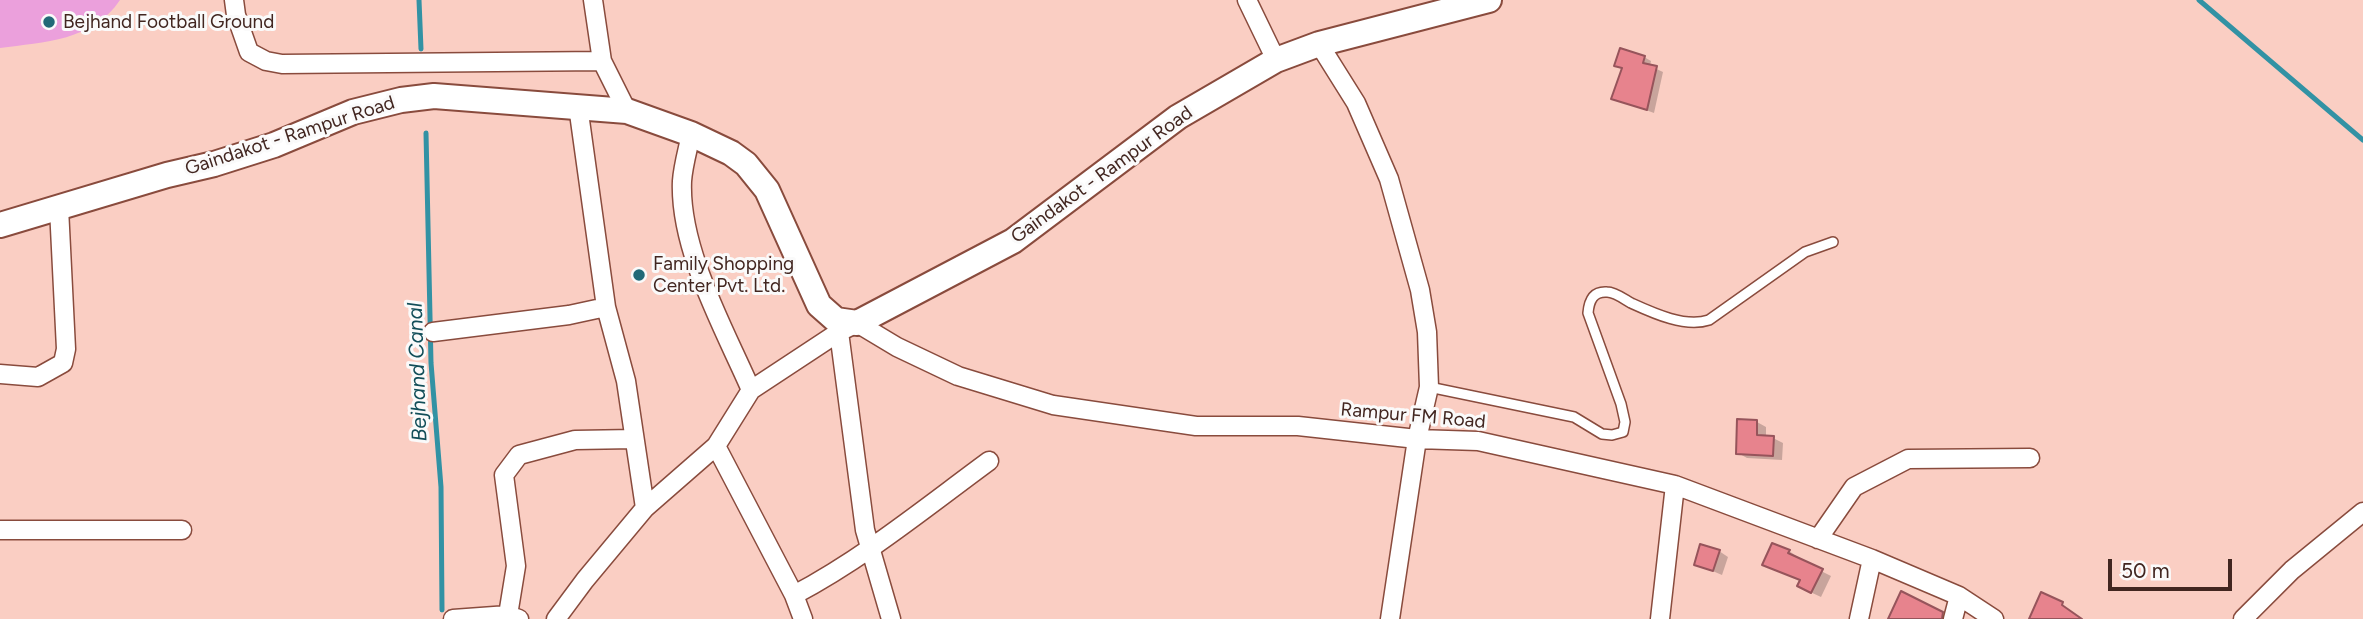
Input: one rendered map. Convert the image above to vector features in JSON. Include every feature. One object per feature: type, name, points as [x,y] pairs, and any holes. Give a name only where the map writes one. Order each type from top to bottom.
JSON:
[{"type":"main road","name":"Gaindakot - Rampur Road","points":[[0,225],[167,175],[214,164],[274,145],[354,112],[401,100],[434,96],[627,111],[691,134],[731,153],[758,176],[779,212],[819,305],[848,328],[1013,241],[1178,117],[1276,60],[1319,44],[1489,0]]},
{"type":"street","points":[[234,0],[236,15],[249,52],[265,61],[282,64],[602,61]]},
{"type":"street","points":[[593,0],[602,61],[627,111]]},
{"type":"street","points":[[1247,0],[1276,60]]},
{"type":"street","points":[[1319,44],[1356,103],[1389,179],[1420,290],[1427,332],[1429,387],[1417,439],[1390,619]]},
{"type":"street","points":[[578,106],[606,307],[626,381],[645,508]]},
{"type":"street","points":[[691,134],[682,181],[686,231],[751,390]]},
{"type":"street","points":[[0,374],[38,377],[63,363],[66,349],[59,208]]},
{"type":"street","points":[[433,332],[606,307]]},
{"type":"street","points":[[556,619],[584,580],[645,508],[716,446],[751,390],[848,328],[864,530],[891,619]]},
{"type":"street","name":"Rampur FM Road","points":[[848,328],[897,347],[958,376],[1053,405],[1088,412],[1196,426],[1298,426],[1417,439],[1478,441],[1675,485],[1872,559],[1958,596],[1994,619]]},
{"type":"street","points":[[453,619],[513,617],[516,566],[504,475],[519,455],[575,440],[634,439]]},
{"type":"street","points":[[716,446],[794,595],[803,619]]},
{"type":"street","points":[[1818,539],[1854,486],[1908,459],[2030,458]]},
{"type":"street","points":[[794,595],[834,574],[870,550],[989,461]]},
{"type":"street","points":[[1660,619],[1675,485]]},
{"type":"street","points":[[2243,619],[2292,570],[2363,512]]},
{"type":"street","points":[[0,530],[182,530]]},
{"type":"street","points":[[1860,619],[1872,559]]},
{"type":"street","points":[[1953,619],[1958,596]]},
{"type":"lane","points":[[1429,387],[1574,416],[1602,434],[1623,432],[1625,422],[1621,404],[1588,313],[1589,301],[1597,293],[1609,291],[1666,317],[1700,323],[1709,320],[1805,252],[1833,242]]},
{"type":"shaded area","name":"Bejhand Football Ground","points":[[0,0],[120,0],[109,14],[82,32],[50,41],[0,48]]},
{"type":"building","points":[[1620,48],[1645,56],[1643,63],[1657,66],[1647,110],[1611,99],[1622,68],[1614,66]]},
{"type":"building","points":[[1737,419],[1757,420],[1757,435],[1774,436],[1773,456],[1736,454]]},
{"type":"building","points":[[1772,543],[1823,569],[1811,593],[1797,586],[1800,580],[1762,565]]},
{"type":"building","points":[[1700,544],[1720,550],[1713,571],[1694,565]]},
{"type":"building","points":[[1901,591],[1943,612],[1942,619],[1888,619]]},
{"type":"building","points":[[2041,592],[2063,602],[2062,605],[2082,619],[2029,619]]},
{"type":"waterway","name":"Bejhand Canal","points":[[419,0],[421,49]]},
{"type":"waterway","points":[[2199,0],[2363,140]]},
{"type":"waterway","name":"Bejhand Canal","points":[[426,133],[431,363],[441,487],[442,610]]},
{"type":"place","name":"Bejhand Football Ground","points":[[49,22]]},
{"type":"place","name":"Family Shopping Center Pvt. Ltd.","points":[[639,275]]}]
